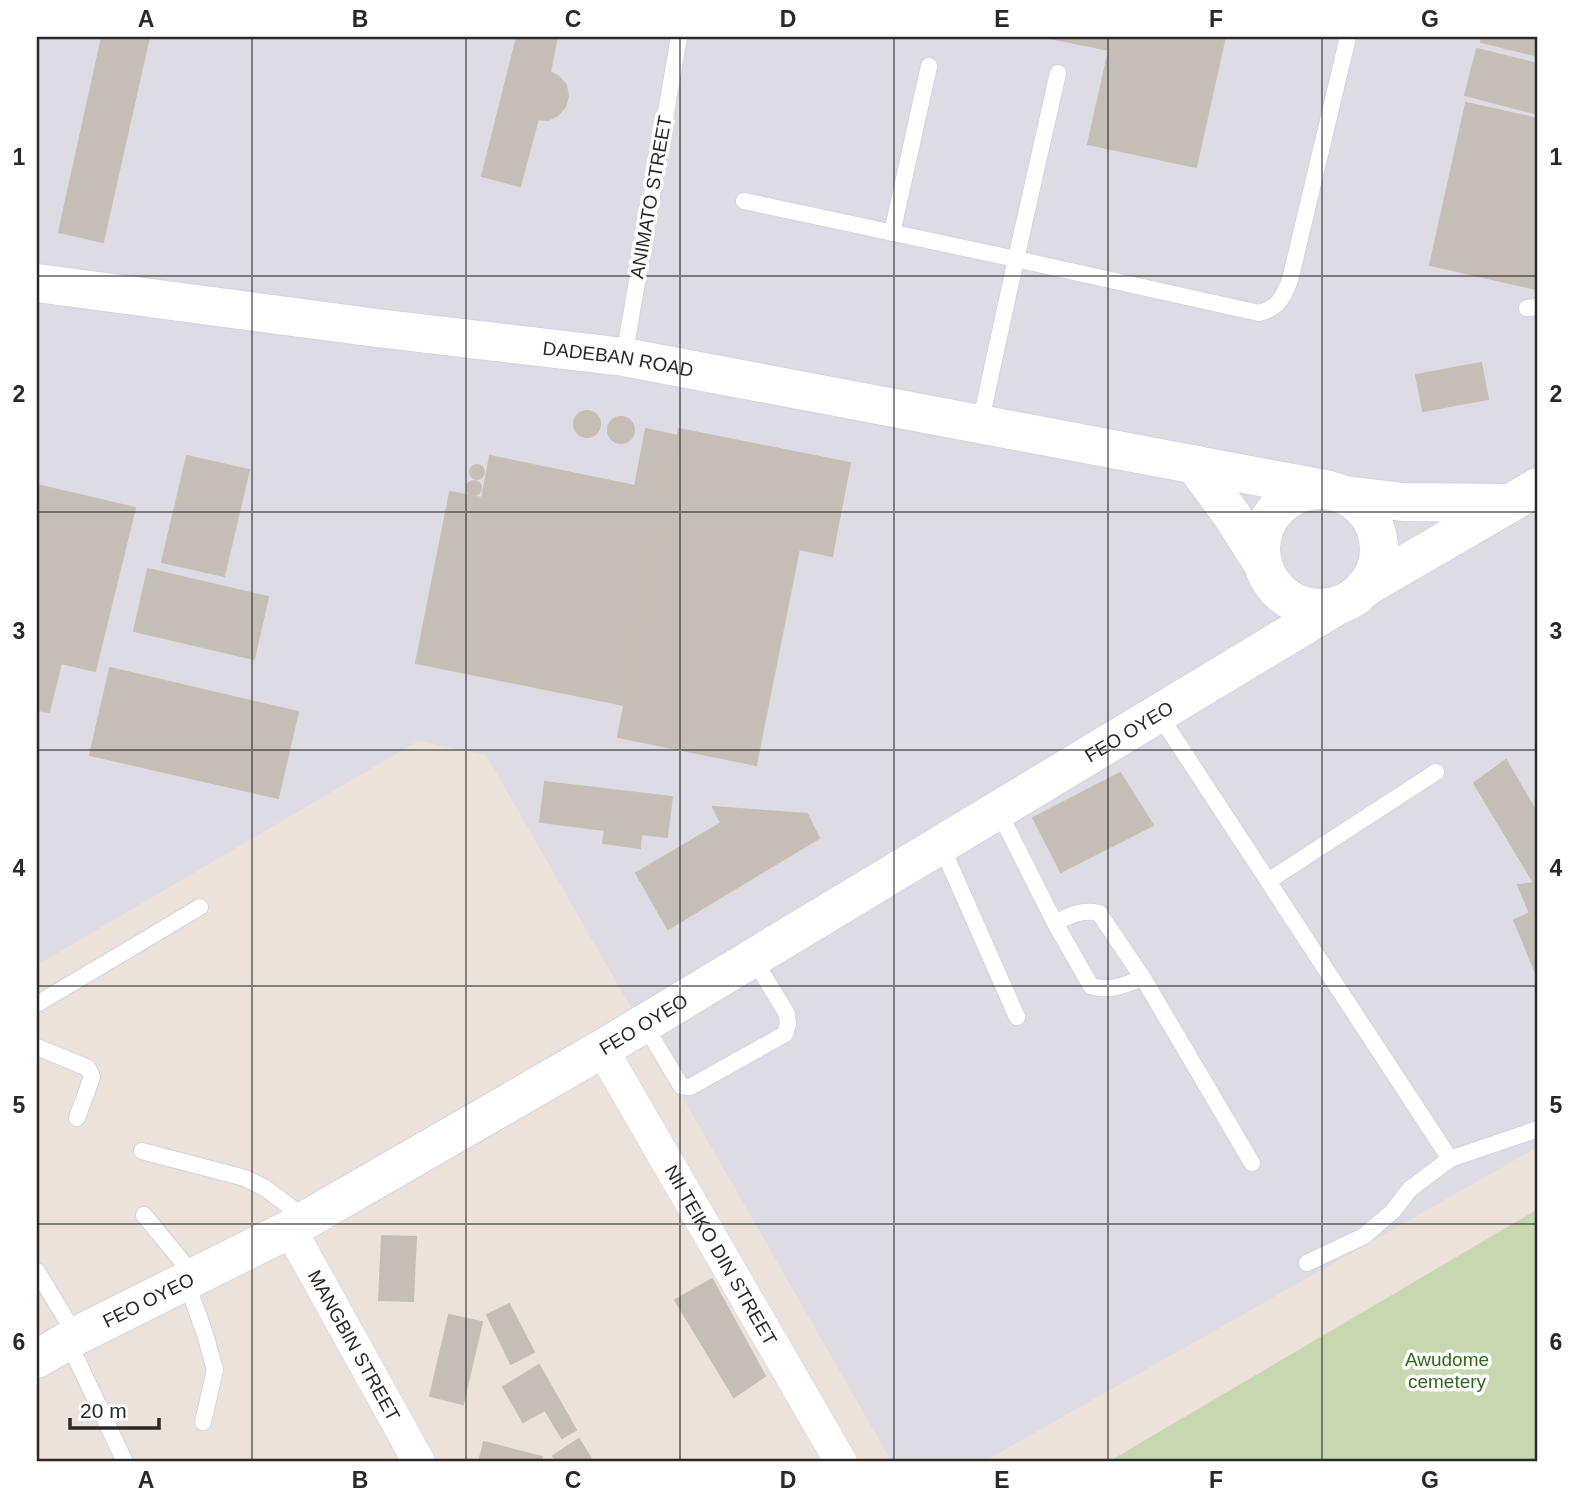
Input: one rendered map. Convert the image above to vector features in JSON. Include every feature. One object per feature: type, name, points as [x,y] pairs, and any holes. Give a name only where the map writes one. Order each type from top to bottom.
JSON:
[{"type":"street","name":"DADEBAN ROAD","points":[[37,283],[391,330],[624,357],[1337,492]]},
{"type":"street","points":[[1194,464],[1231,514],[1267,574],[1282,594],[1296,603],[1312,608],[1352,596],[1370,580],[1377,565],[1379,548],[1377,532],[1370,516],[1359,504],[1337,492],[1312,490],[1296,495],[1270,517],[1263,541],[1267,574]]},
{"type":"street","name":"FEO OYEO","points":[[1337,492],[1377,500],[1432,504],[1523,495]]},
{"type":"street","name":"FEO OYEO","points":[[60,1345],[298,1224],[602,1049],[1523,495]]},
{"type":"street","name":"FEO OYEO","points":[[1236,666],[1260,631],[1268,606],[1267,574]]},
{"type":"street","name":"NII TEIKO DIN STREET","points":[[602,1049],[841,1462]]},
{"type":"street","name":"MANGBIN STREET","points":[[298,1224],[419,1462]]},
{"type":"lane","name":"ANIMATO STREET","points":[[624,357],[679,37]]},
{"type":"lane","points":[[744,201],[1259,313],[1273,309],[1284,296],[1290,280],[1348,37]]},
{"type":"lane","points":[[892,233],[929,66]]},
{"type":"lane","points":[[980,424],[1058,73]]},
{"type":"lane","points":[[1158,713],[1450,1158]]},
{"type":"lane","points":[[1268,881],[1436,772]]},
{"type":"lane","points":[[998,810],[1055,923],[1091,986],[1104,990],[1143,978]]},
{"type":"lane","points":[[941,845],[1017,1017]]},
{"type":"lane","points":[[37,1004],[200,907]]},
{"type":"lane","points":[[1055,923],[1073,913],[1099,913],[1143,978],[1252,1163]]},
{"type":"lane","points":[[644,1024],[681,1086],[685,1088],[785,1034],[787,1014],[753,958]]},
{"type":"lane","points":[[37,1046],[88,1068],[92,1077],[77,1118]]},
{"type":"lane","points":[[1307,1263],[1364,1236],[1393,1211],[1410,1189],[1450,1158],[1538,1129]]},
{"type":"lane","points":[[142,1151],[244,1178],[265,1188],[298,1224]]},
{"type":"lane","points":[[144,1215],[190,1279],[215,1370],[203,1422]]},
{"type":"lane","points":[[37,1271],[60,1345],[125,1462]]},
{"type":"shaded area","points":[[37,37],[1538,37],[1538,1147],[983,1462],[892,1462],[486,755],[418,741],[37,965]]},
{"type":"green space","name":"Awudome cemetery","points":[[1538,1209],[1538,1462],[1108,1462]]},
{"type":"building","points":[[102,37],[149,37],[103,242],[59,232]]},
{"type":"building","points":[[517,37],[557,37],[550,72],[566,85],[568,96],[565,107],[558,115],[548,120],[538,119],[520,186],[482,176]]},
{"type":"building","points":[[1045,37],[1225,37],[1196,167],[1088,144],[1109,50]]},
{"type":"building","points":[[1482,37],[1538,37],[1538,56],[1481,42]]},
{"type":"building","points":[[1477,49],[1538,64],[1538,114],[1465,95]]},
{"type":"building","points":[[1466,103],[1538,119],[1536,289],[1430,265]]},
{"type":"building","points":[[1481,363],[1488,399],[1423,411],[1416,375]]},
{"type":"building","points":[[587,411],[596,415],[600,424],[596,433],[587,437],[578,433],[574,424],[578,415]]},
{"type":"building","points":[[621,417],[630,421],[634,430],[630,439],[621,443],[612,439],[608,430],[612,421]]},
{"type":"building","points":[[646,429],[678,436],[624,705],[416,663],[450,492],[482,498],[490,456],[635,486]]},
{"type":"building","points":[[679,429],[850,463],[832,556],[799,549],[756,765],[618,737]]},
{"type":"building","points":[[187,456],[249,470],[224,576],[162,562]]},
{"type":"building","points":[[477,465],[482,467],[482,477],[477,479],[472,477],[470,472],[472,467]]},
{"type":"building","points":[[474,481],[479,483],[479,493],[474,495],[469,493],[467,488],[469,483]]},
{"type":"building","points":[[37,485],[135,508],[95,671],[61,663],[49,712],[37,710]]},
{"type":"building","points":[[148,569],[268,597],[254,659],[134,631]]},
{"type":"building","points":[[110,668],[298,712],[278,798],[90,755]]},
{"type":"building","points":[[1506,760],[1538,815],[1538,978],[1514,920],[1530,913],[1518,885],[1534,883],[1474,783]]},
{"type":"building","points":[[1120,773],[1153,825],[1061,872],[1033,818]]},
{"type":"building","points":[[545,782],[672,797],[667,837],[641,834],[640,848],[603,843],[605,830],[540,822]]},
{"type":"building","points":[[713,807],[807,814],[819,838],[668,929],[636,873],[721,823]]},
{"type":"building","points":[[382,1236],[416,1237],[413,1301],[379,1300]]},
{"type":"building","points":[[712,1279],[765,1376],[734,1397],[675,1300]]},
{"type":"building","points":[[509,1304],[534,1352],[511,1364],[487,1315]]},
{"type":"building","points":[[449,1315],[482,1322],[463,1404],[430,1396]]},
{"type":"building","points":[[539,1365],[576,1430],[562,1438],[545,1410],[523,1422],[503,1387]]},
{"type":"building","points":[[579,1439],[593,1462],[557,1462],[553,1456]]},
{"type":"building","points":[[484,1442],[542,1457],[540,1462],[479,1462]]}]
